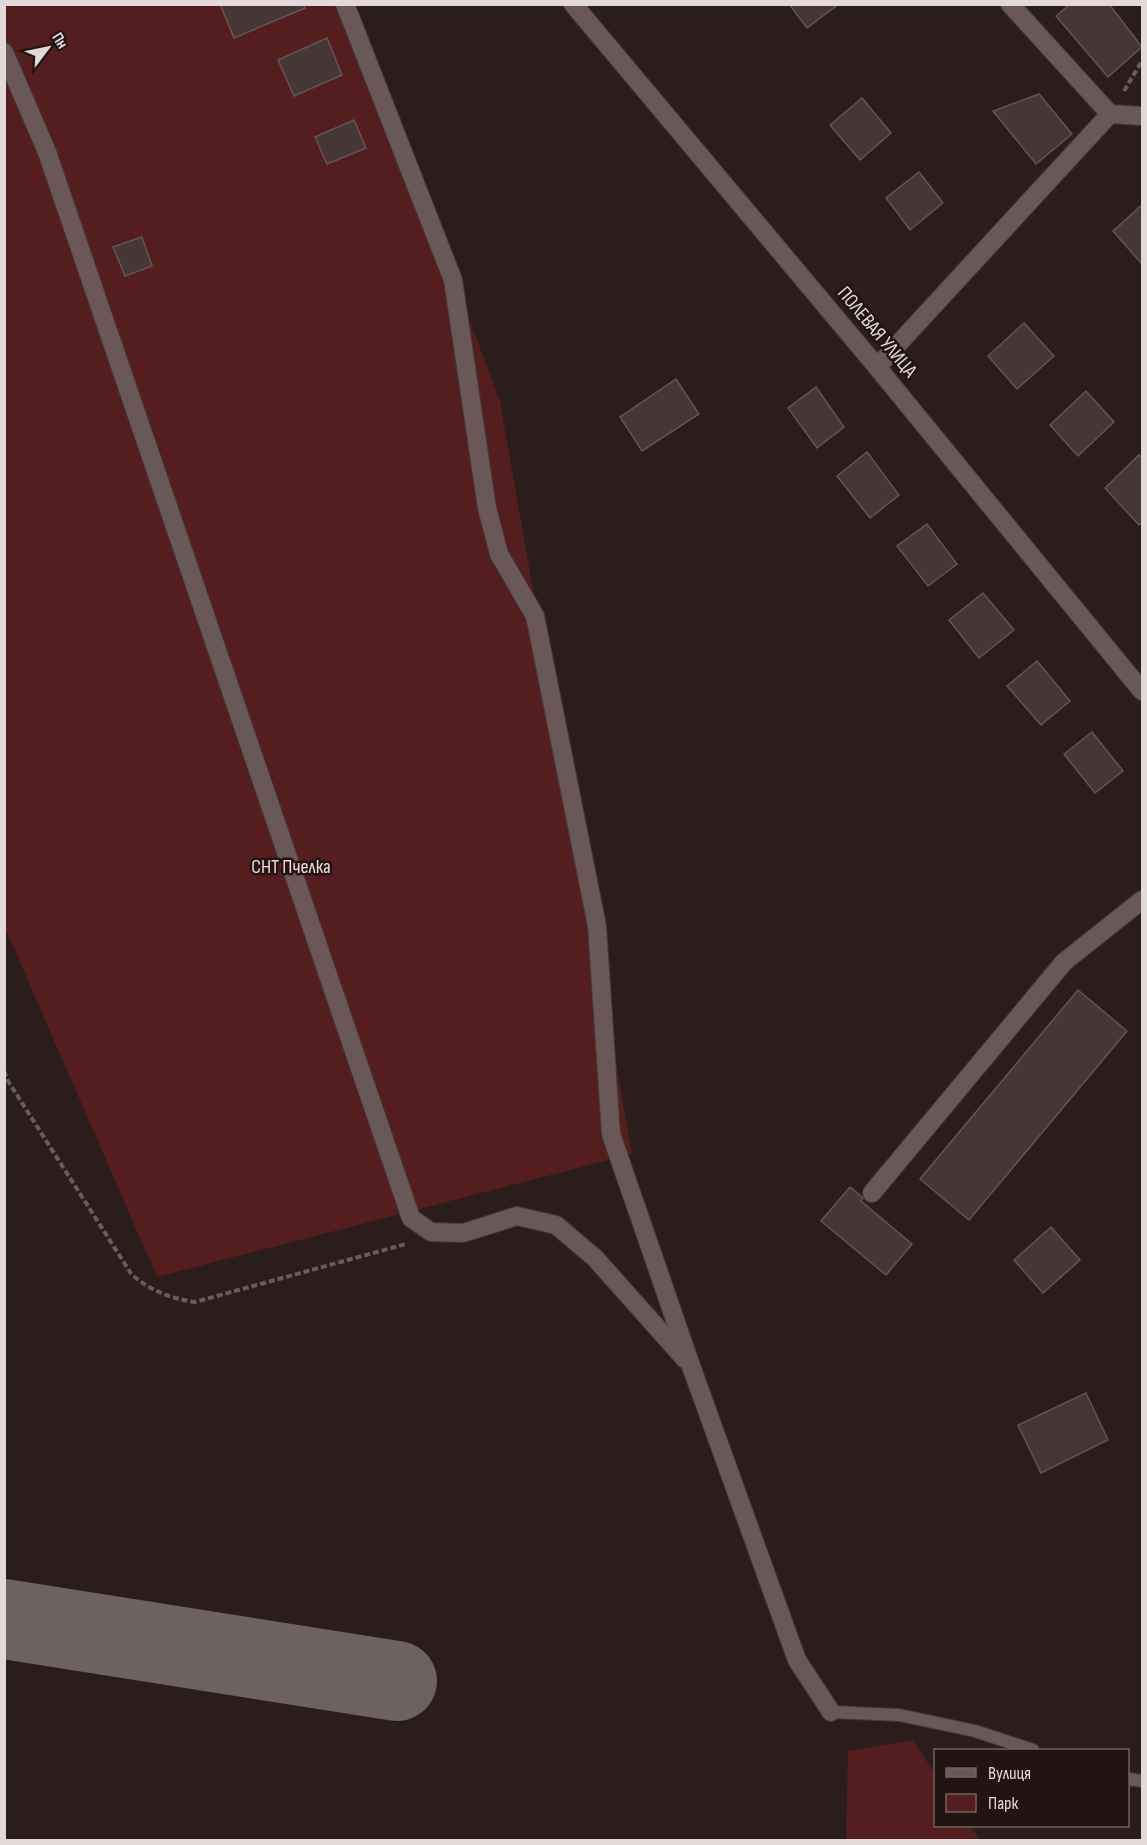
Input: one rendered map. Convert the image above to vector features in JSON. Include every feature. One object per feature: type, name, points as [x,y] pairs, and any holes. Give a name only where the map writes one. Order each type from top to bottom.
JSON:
[{"type":"street","points":[[345,4],[453,280],[487,508],[499,554],[535,616],[597,926],[611,1134],[691,1366],[797,1660],[831,1712]]},
{"type":"street","name":"ПОЛЕВАЯ УЛИЦА","points":[[573,4],[878,368],[1143,691]]},
{"type":"street","points":[[1010,4],[1110,114],[1143,116]]},
{"type":"street","points":[[4,52],[47,152],[411,1218],[431,1232],[447,1233],[463,1233],[517,1216],[556,1226],[595,1258],[691,1366]]},
{"type":"street","points":[[878,368],[1110,114]]},
{"type":"street","points":[[872,1194],[1064,962],[1143,900]]},
{"type":"lane","points":[[831,1712],[898,1715],[975,1731],[1030,1749]]},
{"type":"path","points":[[1110,114],[1143,61]]},
{"type":"path","points":[[4,1071],[8,1081],[132,1275],[148,1288],[169,1298],[195,1302],[447,1233]]},
{"type":"green space","name":"СНТ Пчелка","points":[[4,5],[351,5],[500,401],[632,1154],[157,1277],[5,928]]},
{"type":"green space","points":[[913,1740],[934,1772],[934,1827],[971,1827],[980,1840],[846,1840],[848,1751]]},
{"type":"building","points":[[220,4],[303,4],[305,8],[234,38]]},
{"type":"building","points":[[789,4],[839,4],[807,28]]},
{"type":"building","points":[[1070,4],[1109,4],[1142,47],[1108,77],[1056,16]]},
{"type":"building","points":[[327,38],[342,75],[294,96],[278,60]]},
{"type":"building","points":[[1039,94],[1072,134],[1036,164],[993,111]]},
{"type":"building","points":[[862,98],[891,133],[860,160],[830,125]]},
{"type":"building","points":[[354,120],[366,148],[327,164],[315,137]]},
{"type":"building","points":[[919,172],[943,203],[910,230],[886,198]]},
{"type":"building","points":[[1142,205],[1142,264],[1113,231]]},
{"type":"building","points":[[142,237],[152,266],[125,276],[113,247]]},
{"type":"building","points":[[1024,323],[1054,356],[1017,389],[988,356]]},
{"type":"building","points":[[676,379],[699,414],[642,451],[620,417]]},
{"type":"building","points":[[816,387],[844,427],[817,448],[788,408]]},
{"type":"building","points":[[1086,391],[1114,422],[1078,456],[1050,425]]},
{"type":"building","points":[[867,452],[899,495],[870,518],[837,476]]},
{"type":"building","points":[[1139,455],[1142,459],[1142,522],[1139,525],[1105,488]]},
{"type":"building","points":[[927,524],[957,564],[928,586],[897,546]]},
{"type":"building","points":[[983,593],[1014,630],[979,658],[949,620]]},
{"type":"building","points":[[1037,661],[1070,701],[1041,725],[1007,686]]},
{"type":"building","points":[[1092,732],[1123,771],[1095,793],[1064,754]]},
{"type":"building","points":[[1078,990],[1127,1031],[969,1220],[920,1179]]},
{"type":"building","points":[[850,1187],[863,1198],[861,1201],[912,1244],[886,1275],[821,1221]]},
{"type":"building","points":[[1051,1227],[1080,1260],[1043,1293],[1014,1260]]},
{"type":"building","points":[[1086,1393],[1108,1440],[1041,1473],[1018,1425]]},
{"type":"taxiway","points":[[4,1619],[397,1681]]}]
